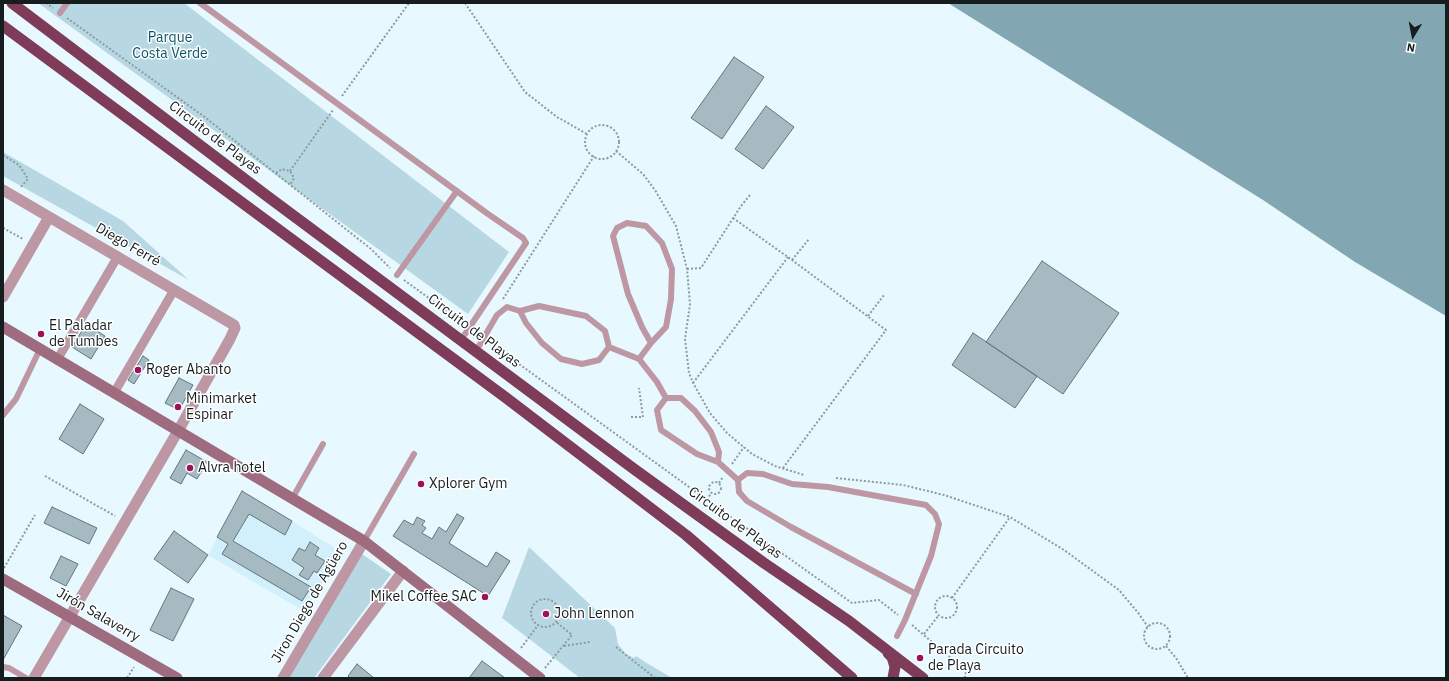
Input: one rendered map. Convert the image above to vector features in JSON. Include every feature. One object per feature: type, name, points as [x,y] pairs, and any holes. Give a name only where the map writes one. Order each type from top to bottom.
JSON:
[{"type":"highway","name":"Circuito de Playas","points":[[12,3],[267,196],[634,469],[849,621],[923,678]]},
{"type":"highway","points":[[3,26],[492,388],[686,535],[852,678]]},
{"type":"highway","points":[[885,650],[892,657],[895,667],[893,678]]},
{"type":"main road","points":[[3,327],[364,541],[539,677]]},
{"type":"main road","name":"Jirón Salaverry","points":[[3,579],[71,616],[177,678]]},
{"type":"street","name":"Diego Ferré","points":[[3,190],[234,325],[235,328],[230,339],[178,431]]},
{"type":"street","points":[[3,297],[49,217]]},
{"type":"street","points":[[57,360],[118,256]]},
{"type":"street","points":[[114,393],[174,290]]},
{"type":"street","points":[[34,678],[178,431]]},
{"type":"street","name":"Jíron Diego de Agüero","points":[[283,678],[364,541]]},
{"type":"street","points":[[323,678],[404,571]]},
{"type":"lane","points":[[60,13],[67,3]]},
{"type":"lane","points":[[200,3],[523,238],[526,243],[461,340]]},
{"type":"lane","points":[[397,275],[457,191]]},
{"type":"lane","points":[[639,359],[666,327],[671,299],[672,268],[662,243],[646,226],[627,222],[617,228],[613,236],[628,294],[642,327],[651,343]]},
{"type":"lane","points":[[476,351],[497,315],[507,308],[520,312],[538,306],[586,316],[605,331],[609,347]]},
{"type":"lane","points":[[520,312],[526,323],[542,343],[561,359],[582,364],[594,362],[599,360],[609,347]]},
{"type":"lane","points":[[609,347],[639,359],[658,382],[666,398]]},
{"type":"lane","points":[[3,415],[16,399],[40,349]]},
{"type":"lane","points":[[666,398],[681,398],[695,411],[711,432],[719,452],[718,462]]},
{"type":"lane","points":[[666,398],[657,410],[661,430],[697,454],[718,462],[738,480],[739,492],[747,501],[791,527],[916,594]]},
{"type":"lane","points":[[292,498],[323,444]]},
{"type":"lane","points":[[364,541],[414,454]]},
{"type":"lane","points":[[738,480],[747,473],[763,474],[792,484],[828,488],[926,505],[935,514],[939,524],[931,556],[897,636]]},
{"type":"lane","points":[[3,667],[9,668],[26,678]]},
{"type":"path","points":[[46,3],[206,118],[371,249],[397,275],[469,328]]},
{"type":"path","points":[[290,171],[409,3]]},
{"type":"path","points":[[465,3],[525,92],[557,117],[587,134]]},
{"type":"path","points":[[602,125],[612,128],[618,137],[619,142],[616,151],[612,156],[607,158],[602,159],[594,156],[588,152],[586,147],[585,142],[587,134],[592,128],[597,126],[602,125]]},
{"type":"path","points":[[616,151],[643,174],[656,190],[676,226],[687,269],[690,304],[686,339],[689,373],[710,413],[727,433],[752,454],[775,466],[808,476]]},
{"type":"path","points":[[3,155],[20,165],[28,179],[14,196]]},
{"type":"path","points":[[502,302],[594,156]]},
{"type":"path","points":[[276,174],[282,169],[290,171],[294,178],[290,185]]},
{"type":"path","points":[[687,269],[701,268],[733,218],[750,195]]},
{"type":"path","points":[[733,218],[886,330],[783,468]]},
{"type":"path","points":[[3,228],[33,245]]},
{"type":"path","points":[[792,260],[809,239]]},
{"type":"path","points":[[693,383],[788,257]]},
{"type":"path","points":[[868,316],[884,295]]},
{"type":"path","points":[[484,338],[852,603],[879,600],[924,634],[966,671],[965,678]]},
{"type":"path","points":[[631,418],[643,417],[639,388]]},
{"type":"path","points":[[45,476],[125,521]]},
{"type":"path","points":[[831,478],[903,485],[944,495],[1010,517],[1064,550],[1119,590],[1148,627]]},
{"type":"path","points":[[707,500],[711,493],[709,491],[710,484],[712,482],[719,483],[721,486],[720,492],[714,495],[711,493]]},
{"type":"path","points":[[3,569],[35,515]]},
{"type":"path","points":[[952,598],[1010,517]]},
{"type":"path","points":[[949,596],[955,600],[957,607],[955,614],[949,618],[939,615],[936,609],[936,602],[942,597],[949,596]]},
{"type":"path","points":[[550,599],[557,605],[560,614],[556,622],[547,627],[538,625],[531,618],[531,608],[537,600],[550,599]]},
{"type":"path","points":[[924,634],[939,615]]},
{"type":"path","points":[[539,677],[572,635],[556,622]]},
{"type":"path","points":[[1153,624],[1158,624],[1167,628],[1170,637],[1166,646],[1156,649],[1147,645],[1144,636],[1145,630],[1148,627],[1153,624]]},
{"type":"path","points":[[514,658],[538,625]]},
{"type":"path","points":[[563,647],[590,642]]},
{"type":"path","points":[[1166,646],[1176,658],[1188,678]]},
{"type":"path","points":[[616,647],[655,678]]},
{"type":"shaded area","points":[[948,3],[1446,3],[1446,316],[1355,262],[1263,200]]},
{"type":"shaded area","points":[[242,491],[334,547],[336,559],[305,612],[208,555]]},
{"type":"green space","name":"Parque Costa Verde","points":[[38,3],[184,3],[509,252],[468,314]]},
{"type":"green space","points":[[3,152],[123,221],[189,280],[3,176]]},
{"type":"green space","points":[[529,547],[615,628],[618,644],[626,654],[634,658],[636,656],[672,678],[580,678],[502,618]]},
{"type":"green space","points":[[362,554],[391,574],[314,678],[287,678]]},
{"type":"building","points":[[734,57],[764,77],[722,139],[691,118]]},
{"type":"building","points":[[766,106],[794,127],[763,169],[735,149]]},
{"type":"building","points":[[1042,261],[1119,313],[1063,394],[986,342]]},
{"type":"building","points":[[86,324],[105,336],[91,359],[72,347]]},
{"type":"building","points":[[973,333],[1037,376],[1015,408],[952,365]]},
{"type":"building","name":"Roger Abanto","points":[[143,356],[149,360],[134,384],[128,380]]},
{"type":"building","points":[[179,378],[193,385],[179,410],[165,403]]},
{"type":"building","points":[[80,404],[104,419],[83,454],[59,439]]},
{"type":"building","name":"Alvra hotel","points":[[186,450],[207,462],[197,479],[187,473],[181,484],[170,478]]},
{"type":"building","points":[[242,491],[292,521],[285,535],[249,514],[233,541],[311,587],[302,601],[222,554],[228,544],[217,537]]},
{"type":"building","points":[[52,507],[97,528],[89,544],[44,523]]},
{"type":"building","points":[[457,514],[464,518],[449,543],[487,567],[496,552],[510,561],[488,596],[393,536],[404,520],[413,525],[417,517],[425,521],[422,525],[426,528],[422,533],[432,539],[439,527],[446,532]]},
{"type":"building","points":[[174,531],[208,555],[188,583],[154,559]]},
{"type":"building","points":[[310,542],[319,548],[315,555],[325,561],[317,573],[314,571],[308,580],[299,575],[304,568],[292,560],[299,548],[305,551]]},
{"type":"building","points":[[61,556],[78,564],[66,586],[50,578]]},
{"type":"building","points":[[171,588],[194,599],[173,641],[150,630]]},
{"type":"building","points":[[3,615],[22,626],[3,660]]},
{"type":"building","points":[[482,661],[505,678],[469,678]]},
{"type":"building","points":[[357,664],[374,678],[350,678],[348,676]]},
{"type":"place","name":"El Paladar de Tumbes","points":[[41,334]]},
{"type":"place","name":"Roger Abanto","points":[[138,370]]},
{"type":"place","name":"Minimarket Espinar","points":[[178,407]]},
{"type":"place","name":"Alvra hotel","points":[[190,468]]},
{"type":"place","name":"Xplorer Gym","points":[[421,484]]},
{"type":"place","name":"Mikel Coffee SAC","points":[[485,597]]},
{"type":"place","name":"John Lennon","points":[[546,614]]},
{"type":"place","name":"Parada Circuito de Playa","points":[[920,658]]}]
